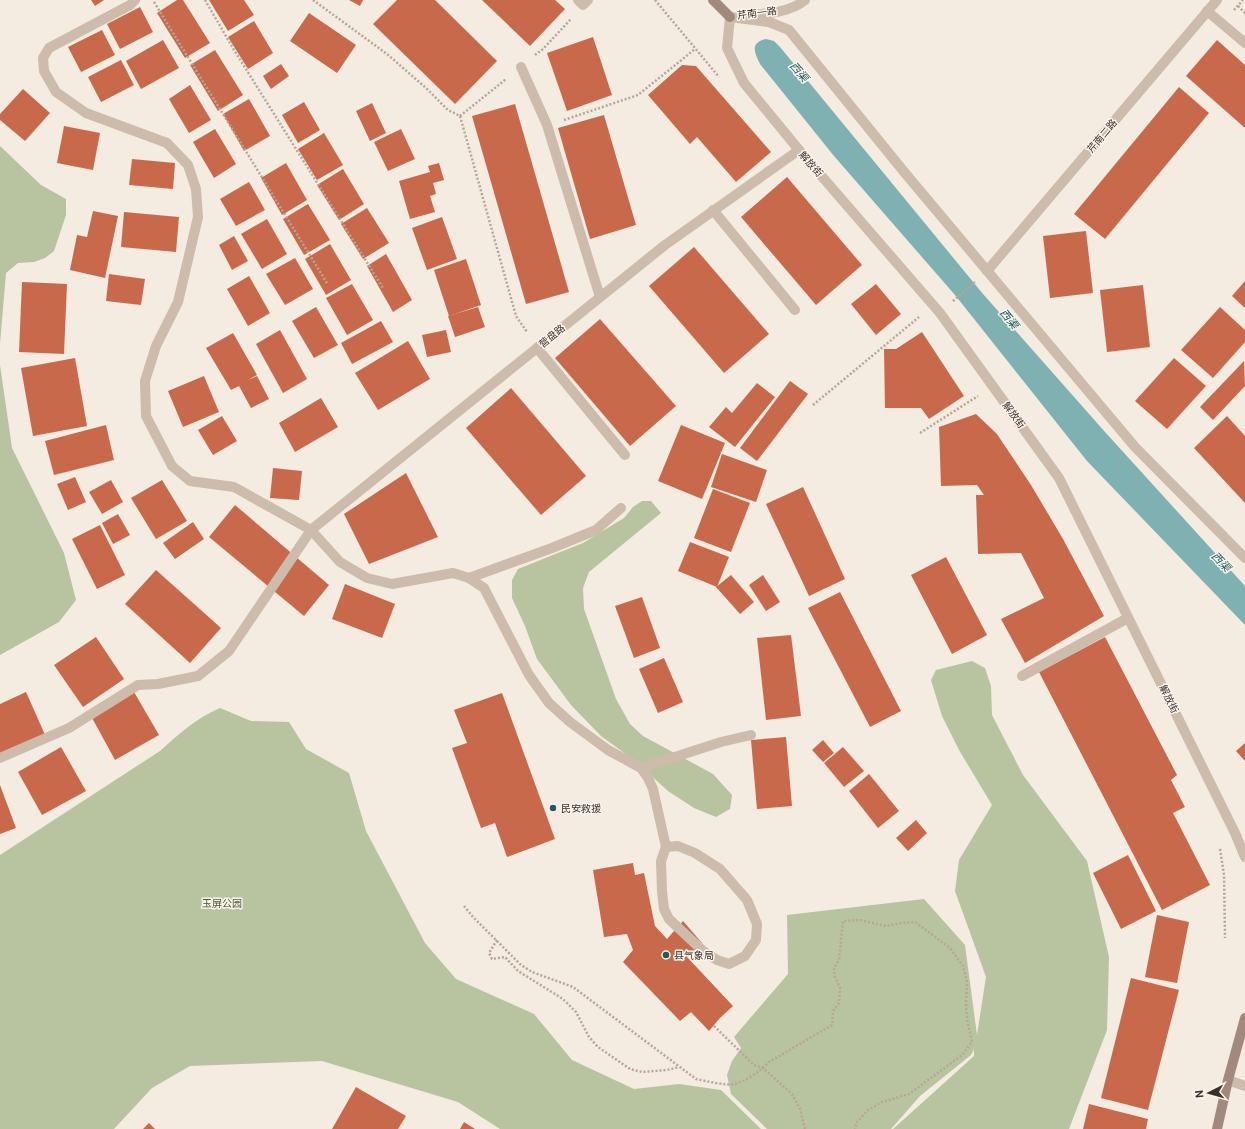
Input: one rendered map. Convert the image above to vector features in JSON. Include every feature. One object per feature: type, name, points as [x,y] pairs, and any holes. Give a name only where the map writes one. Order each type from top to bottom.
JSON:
[{"type":"main road","points":[[713,0],[730,17]]},
{"type":"main road","points":[[1217,1129],[1228,1080],[1245,1018]]},
{"type":"street","points":[[135,0],[130,5],[49,48],[43,58],[44,71],[56,92],[86,113],[167,143],[188,165],[196,189],[198,217],[178,302],[156,346],[145,381],[146,416],[172,466],[190,481],[234,487],[311,530],[340,562],[367,578],[392,584],[453,573],[469,578],[484,588],[529,675],[549,703],[570,722],[608,750],[641,768],[648,778],[653,789],[666,847],[661,862],[662,891],[664,909],[669,919],[703,951],[717,960],[728,964],[745,956],[756,940],[757,924],[747,900],[720,869],[695,853],[678,846],[666,847]]},
{"type":"street","points":[[578,0],[583,5],[588,0]]},
{"type":"street","name":"芹南一路","points":[[730,17],[774,13],[800,4],[804,0]]},
{"type":"street","name":"芹南二路","points":[[987,272],[1216,0]]},
{"type":"street","points":[[1207,11],[1245,43]]},
{"type":"street","points":[[730,17],[769,22],[790,30],[900,167],[1135,447],[1245,558]]},
{"type":"street","name":"解放街","points":[[730,17],[727,48],[744,83],[799,150],[937,309],[1059,478],[1235,833],[1245,857]]},
{"type":"street","points":[[521,67],[547,125],[600,297]]},
{"type":"street","name":"营盘路","points":[[0,758],[69,728],[138,685],[158,684],[198,676],[229,651],[311,530],[665,245],[799,150]]},
{"type":"street","points":[[713,210],[795,310]]},
{"type":"street","points":[[536,348],[625,455]]},
{"type":"street","points":[[469,578],[552,548],[596,530],[622,508]]},
{"type":"street","points":[[1022,676],[1128,618]]},
{"type":"street","points":[[641,768],[721,742],[751,734]]},
{"type":"street","points":[[1228,1080],[1245,1086]]},
{"type":"path","points":[[152,0],[327,282]]},
{"type":"path","points":[[205,0],[234,50],[383,288]]},
{"type":"path","points":[[313,0],[387,54],[426,88],[448,110],[460,116],[516,316],[536,348]]},
{"type":"path","points":[[655,0],[721,79]]},
{"type":"path","points":[[1238,6],[1245,13]]},
{"type":"path","points":[[547,125],[638,96],[696,49]]},
{"type":"path","points":[[813,405],[987,272]]},
{"type":"path","points":[[920,433],[978,395]]},
{"type":"path","points":[[1220,846],[1224,874],[1224,938]]},
{"type":"path","points":[[464,906],[521,965],[532,972],[573,987],[696,1079],[734,1085],[763,1068],[769,1062],[832,1025],[834,1011],[839,1003],[840,988],[835,977],[834,968],[839,960],[843,921],[860,920],[886,926],[915,922],[950,948],[962,966],[967,982],[967,1019],[972,1042],[962,1055],[909,1094],[882,1102],[868,1110],[857,1122],[855,1129]]},
{"type":"path","points":[[497,940],[489,952],[492,959],[504,957],[518,970],[563,999],[576,1012],[589,1036],[598,1047],[615,1059],[630,1069],[642,1072],[667,1070],[679,1067]]},
{"type":"path","points":[[714,1026],[754,1065],[763,1068],[792,1094],[800,1109],[805,1129]]},
{"type":"green space","points":[[0,146],[41,185],[66,199],[66,215],[54,251],[45,258],[34,262],[18,263],[6,273],[0,344]]},
{"type":"green space","points":[[0,365],[12,448],[64,553],[76,600],[59,622],[0,655]]},
{"type":"green space","points":[[642,501],[651,501],[661,513],[589,572],[583,588],[584,609],[616,699],[630,724],[643,736],[713,774],[732,795],[730,809],[716,817],[694,808],[668,791],[634,760],[601,736],[571,705],[537,659],[525,626],[512,598],[512,580],[518,569],[583,543],[624,518],[633,507]]},
{"type":"green space","points":[[972,661],[985,668],[991,686],[992,715],[1023,775],[1087,861],[1109,957],[1107,1030],[1069,1129],[893,1129],[974,1056],[974,1049],[971,1055],[920,1096],[891,1129],[767,1129],[731,1094],[727,1075],[732,1061],[741,1048],[734,1037],[788,974],[787,915],[924,899],[965,945],[977,1035],[986,977],[955,891],[959,860],[992,805],[959,750],[942,716],[931,680],[936,670]]},
{"type":"green space","name":"玉屏公园","points":[[220,708],[251,721],[289,722],[306,749],[349,773],[366,831],[425,943],[456,979],[534,1014],[572,1060],[634,1089],[679,1084],[721,1090],[761,1129],[500,1129],[458,1102],[322,1061],[190,1066],[152,1088],[114,1129],[0,1129],[0,855],[160,751],[181,732],[211,712]]},
{"type":"water","name":"西渠","points":[[766,39],[774,41],[780,47],[983,294],[1105,432],[1245,586],[1245,625],[1087,461],[955,295],[834,156],[760,64],[756,56],[755,46],[757,43]]},
{"type":"building","points":[[91,0],[104,0],[95,6]]},
{"type":"building","points":[[177,0],[183,0],[210,43],[185,58],[157,13]]},
{"type":"building","points":[[209,0],[244,0],[254,15],[228,31]]},
{"type":"building","points":[[349,0],[363,0],[360,6]]},
{"type":"building","points":[[397,0],[435,0],[497,61],[455,104],[373,24]]},
{"type":"building","points":[[482,0],[555,0],[565,9],[530,46]]},
{"type":"building","points":[[140,7],[153,32],[120,49],[107,24]]},
{"type":"building","points":[[309,13],[356,45],[337,73],[290,41]]},
{"type":"building","points":[[254,21],[273,53],[248,69],[228,37]]},
{"type":"building","points":[[102,30],[115,55],[81,72],[68,47]]},
{"type":"building","points":[[593,37],[612,95],[567,111],[547,53]]},
{"type":"building","points":[[163,40],[179,68],[141,89],[126,61]]},
{"type":"building","points":[[1217,40],[1245,65],[1245,128],[1186,76]]},
{"type":"building","points":[[215,50],[243,95],[218,111],[190,65]]},
{"type":"building","points":[[121,60],[134,85],[101,102],[88,77]]},
{"type":"building","points":[[281,64],[289,76],[271,89],[263,76]]},
{"type":"building","points":[[682,65],[696,66],[771,152],[736,182],[697,137],[690,144],[648,95]]},
{"type":"building","points":[[190,85],[211,120],[189,133],[169,99]]},
{"type":"building","points":[[1179,87],[1209,113],[1105,239],[1074,214]]},
{"type":"building","points":[[23,89],[50,113],[25,141],[0,120],[0,114]]},
{"type":"building","points":[[249,99],[270,136],[244,151],[223,114]]},
{"type":"building","points":[[304,102],[320,130],[298,143],[282,115]]},
{"type":"building","points":[[372,103],[386,133],[370,141],[356,111]]},
{"type":"building","points":[[515,104],[569,292],[526,304],[472,116]]},
{"type":"building","points":[[604,115],[636,225],[590,239],[558,128]]},
{"type":"building","points":[[64,126],[100,133],[93,170],[57,163]]},
{"type":"building","points":[[215,129],[236,164],[214,178],[193,142]]},
{"type":"building","points":[[401,129],[415,159],[388,171],[374,142]]},
{"type":"building","points":[[324,133],[343,165],[317,180],[298,149]]},
{"type":"building","points":[[132,159],[175,163],[173,189],[129,185]]},
{"type":"building","points":[[286,163],[307,200],[282,215],[261,178]]},
{"type":"building","points":[[439,163],[444,180],[433,183],[436,194],[430,196],[435,212],[410,219],[399,181],[430,172],[428,166]]},
{"type":"building","points":[[343,169],[364,204],[339,220],[317,185]]},
{"type":"building","points":[[787,177],[862,265],[816,305],[741,217]]},
{"type":"building","points":[[249,182],[265,210],[236,226],[220,199]]},
{"type":"building","points":[[308,204],[330,240],[304,255],[283,219]]},
{"type":"building","points":[[367,208],[389,243],[363,259],[341,224]]},
{"type":"building","points":[[93,211],[118,216],[105,278],[70,270],[77,235],[87,237]]},
{"type":"building","points":[[124,212],[179,217],[176,252],[121,247]]},
{"type":"building","points":[[442,217],[457,259],[427,270],[412,228]]},
{"type":"building","points":[[267,219],[287,254],[262,269],[241,234]]},
{"type":"building","points":[[1086,231],[1093,293],[1050,298],[1043,236]]},
{"type":"building","points":[[234,236],[248,261],[232,270],[219,245]]},
{"type":"building","points":[[330,244],[351,280],[326,295],[305,259]]},
{"type":"building","points":[[694,247],[769,334],[724,373],[649,286]]},
{"type":"building","points":[[386,254],[412,300],[393,312],[367,266]]},
{"type":"building","points":[[295,258],[313,289],[285,305],[266,274]]},
{"type":"building","points":[[466,259],[481,305],[449,316],[434,270]]},
{"type":"building","points":[[109,274],[145,279],[141,305],[106,301]]},
{"type":"building","points":[[249,276],[270,313],[248,326],[227,289]]},
{"type":"building","points":[[1245,281],[1245,308],[1232,296]]},
{"type":"building","points":[[22,282],[67,284],[64,354],[19,352]]},
{"type":"building","points":[[352,284],[373,320],[347,335],[326,298]]},
{"type":"building","points":[[876,284],[901,314],[876,335],[851,304]]},
{"type":"building","points":[[1143,285],[1150,347],[1107,352],[1100,290]]},
{"type":"building","points":[[316,307],[338,345],[314,358],[292,321]]},
{"type":"building","points":[[478,307],[485,327],[455,337],[448,316]]},
{"type":"building","points":[[1220,307],[1245,330],[1245,342],[1213,378],[1181,350]]},
{"type":"building","points":[[600,319],[676,406],[630,446],[555,358]]},
{"type":"building","points":[[381,321],[393,342],[352,364],[341,343]]},
{"type":"building","points":[[280,330],[307,379],[283,393],[256,344]]},
{"type":"building","points":[[446,330],[451,352],[427,357],[422,335]]},
{"type":"building","points":[[922,332],[964,396],[929,419],[921,408],[885,408],[884,349],[896,349]]},
{"type":"building","points":[[233,333],[257,375],[248,380],[257,376],[269,399],[251,408],[239,386],[231,390],[206,348]]},
{"type":"building","points":[[408,341],[430,379],[378,410],[355,373]]},
{"type":"building","points":[[75,358],[87,426],[33,436],[21,368]]},
{"type":"building","points":[[1174,358],[1206,386],[1167,429],[1135,401]]},
{"type":"building","points":[[1244,361],[1245,386],[1213,420],[1200,407]]},
{"type":"building","points":[[204,376],[219,412],[183,427],[168,391]]},
{"type":"building","points":[[790,381],[808,394],[757,461],[740,448]]},
{"type":"building","points":[[757,383],[775,397],[735,447],[709,427],[726,407],[732,413]]},
{"type":"building","points":[[511,388],[586,476],[541,515],[466,428]]},
{"type":"building","points":[[321,398],[338,427],[295,452],[279,423]]},
{"type":"building","points":[[976,414],[997,434],[1031,485],[1063,539],[1104,616],[1025,663],[1001,619],[1044,598],[1021,553],[978,554],[976,495],[984,495],[977,485],[941,486],[939,427]]},
{"type":"building","points":[[222,416],[237,441],[213,455],[198,430]]},
{"type":"building","points":[[1227,416],[1245,436],[1245,503],[1194,448]]},
{"type":"building","points":[[106,425],[114,460],[54,475],[45,441]]},
{"type":"building","points":[[681,425],[725,443],[702,499],[658,481]]},
{"type":"building","points":[[722,454],[767,470],[756,502],[711,487]]},
{"type":"building","points":[[273,468],[302,471],[299,500],[270,498]]},
{"type":"building","points":[[406,473],[438,537],[369,564],[344,514]]},
{"type":"building","points":[[75,477],[86,502],[68,510],[57,484]]},
{"type":"building","points":[[111,480],[123,502],[102,514],[89,492]]},
{"type":"building","points":[[162,480],[187,521],[156,539],[131,498]]},
{"type":"building","points":[[803,487],[845,579],[809,596],[766,504]]},
{"type":"building","points":[[713,489],[750,503],[731,552],[694,538]]},
{"type":"building","points":[[235,505],[329,585],[304,616],[209,537]]},
{"type":"building","points":[[118,514],[130,535],[113,544],[102,523]]},
{"type":"building","points":[[193,522],[204,539],[175,559],[163,543]]},
{"type":"building","points":[[100,525],[125,575],[97,589],[72,539]]},
{"type":"building","points":[[690,542],[729,557],[717,587],[678,571]]},
{"type":"building","points":[[946,557],[987,635],[952,654],[911,575]]},
{"type":"building","points":[[156,570],[221,628],[190,663],[125,604]]},
{"type":"building","points":[[731,575],[754,602],[740,614],[716,587]]},
{"type":"building","points":[[763,575],[780,602],[766,611],[749,585]]},
{"type":"building","points":[[345,584],[395,604],[382,638],[332,619]]},
{"type":"building","points":[[840,592],[901,711],[870,727],[808,608]]},
{"type":"building","points":[[642,597],[660,648],[634,658],[615,606]]},
{"type":"building","points":[[791,635],[801,716],[766,720],[757,638]]},
{"type":"building","points":[[96,637],[124,679],[83,707],[54,665]]},
{"type":"building","points":[[1105,637],[1177,775],[1171,780],[1185,807],[1173,813],[1210,885],[1162,910],[1039,672]]},
{"type":"building","points":[[664,658],[683,702],[658,713],[639,669]]},
{"type":"building","points":[[26,692],[46,737],[0,758],[0,704]]},
{"type":"building","points":[[134,692],[159,735],[115,760],[91,716]]},
{"type":"building","points":[[502,693],[555,839],[507,857],[495,823],[481,828],[452,748],[467,743],[454,710]]},
{"type":"building","points":[[786,737],[792,806],[757,809],[751,740]]},
{"type":"building","points":[[823,740],[834,753],[823,762],[812,750]]},
{"type":"building","points":[[1245,743],[1245,761],[1236,751]]},
{"type":"building","points":[[61,747],[86,791],[42,815],[18,772]]},
{"type":"building","points":[[843,747],[864,771],[844,787],[824,763]]},
{"type":"building","points":[[869,774],[899,811],[878,828],[849,791]]},
{"type":"building","points":[[0,785],[16,828],[0,834]]},
{"type":"building","points":[[916,820],[927,833],[908,851],[896,838]]},
{"type":"building","points":[[1128,855],[1156,911],[1121,929],[1093,873]]},
{"type":"building","points":[[633,863],[635,875],[644,873],[655,926],[667,939],[683,921],[702,943],[687,957],[733,1006],[709,1031],[691,1012],[680,1021],[623,962],[633,950],[627,934],[604,937],[593,870]]},
{"type":"building","points":[[1157,915],[1189,922],[1177,983],[1145,977]]},
{"type":"building","points":[[1131,978],[1179,990],[1148,1110],[1101,1098]]},
{"type":"building","points":[[356,1087],[406,1116],[398,1129],[332,1129]]},
{"type":"building","points":[[1089,1104],[1148,1119],[1146,1129],[1083,1129]]},
{"type":"building","points":[[464,1122],[475,1129],[460,1129]]},
{"type":"building","points":[[149,1123],[155,1129],[143,1129]]},
{"type":"place","name":"民安救援","points":[[553,808]]},
{"type":"place","name":"县气象局","points":[[666,955]]}]
